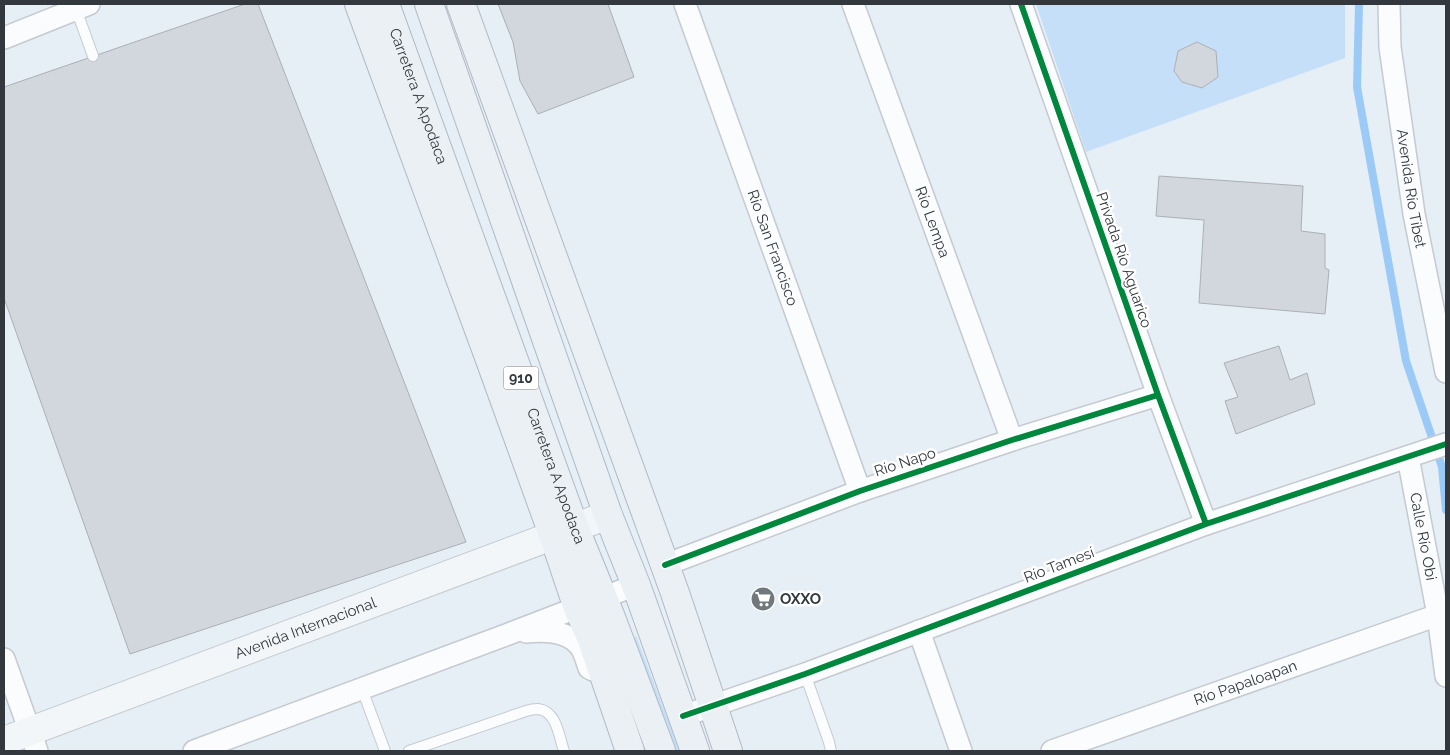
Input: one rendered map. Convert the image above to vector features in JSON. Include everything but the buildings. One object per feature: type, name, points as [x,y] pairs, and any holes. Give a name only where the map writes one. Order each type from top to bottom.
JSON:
[{"type":"main road","points":[[359,4],[564,533]]},
{"type":"main road","name":"Carretera A Apodaca","points":[[384,4],[564,533],[661,751]]},
{"type":"main road","name":"910","points":[[429,4],[608,515],[639,593],[695,751]]},
{"type":"main road","points":[[461,4],[665,565],[728,751]]},
{"type":"main road","name":"Avenida Internacional","points":[[4,742],[34,742],[608,515]]},
{"type":"main road","points":[[630,751],[591,637],[597,621],[597,607],[639,593]]},
{"type":"street","name":"Río San Francisco","points":[[685,4],[860,491]]},
{"type":"street","name":"Río Lempa","points":[[853,4],[1012,440]]},
{"type":"street","name":"Privada Río Aguarico","points":[[1021,4],[1158,395],[1206,524]]},
{"type":"street","name":"Avenida Río Tíbet","points":[[1388,4],[1390,47],[1414,214],[1446,372]]},
{"type":"street","points":[[4,38],[83,6]]},
{"type":"street","name":"Río Napo","points":[[665,565],[860,491],[1012,440],[1158,395]]},
{"type":"street","name":"Río Tamesí","points":[[683,716],[805,674],[1206,524],[1446,444]]},
{"type":"street","name":"Calle Río Obi","points":[[1413,455],[1446,676]]},
{"type":"street","points":[[194,751],[506,635],[597,607]]},
{"type":"street","name":"Río Papaloapan","points":[[1052,751],[1438,615]]},
{"type":"street","points":[[506,635],[533,631],[556,633],[573,638],[582,649],[589,668],[604,676]]},
{"type":"street","points":[[919,631],[961,751]]},
{"type":"street","points":[[4,659],[34,742]]},
{"type":"lane","points":[[83,6],[93,56]]},
{"type":"lane","points":[[805,674],[831,751]]},
{"type":"lane","points":[[362,689],[385,751]]},
{"type":"lane","points":[[409,751],[526,711],[537,709],[546,712],[553,718],[564,751]]},
{"type":"shaded area","points":[[1036,4],[1345,4],[1345,58],[1086,152]]},
{"type":"shaded area","points":[[636,636],[680,751],[674,751],[633,640]]},
{"type":"waterway","points":[[1359,4],[1357,87],[1406,361],[1442,467],[1446,510]]},
{"type":"cycle path","points":[[1021,4],[1158,395],[1206,524]]},
{"type":"cycle path","points":[[665,565],[860,491],[1012,440],[1158,395]]},
{"type":"cycle path","points":[[683,716],[805,674],[1206,524],[1446,444]]},
{"type":"place","name":"OXXO","points":[[763,599]]}]
